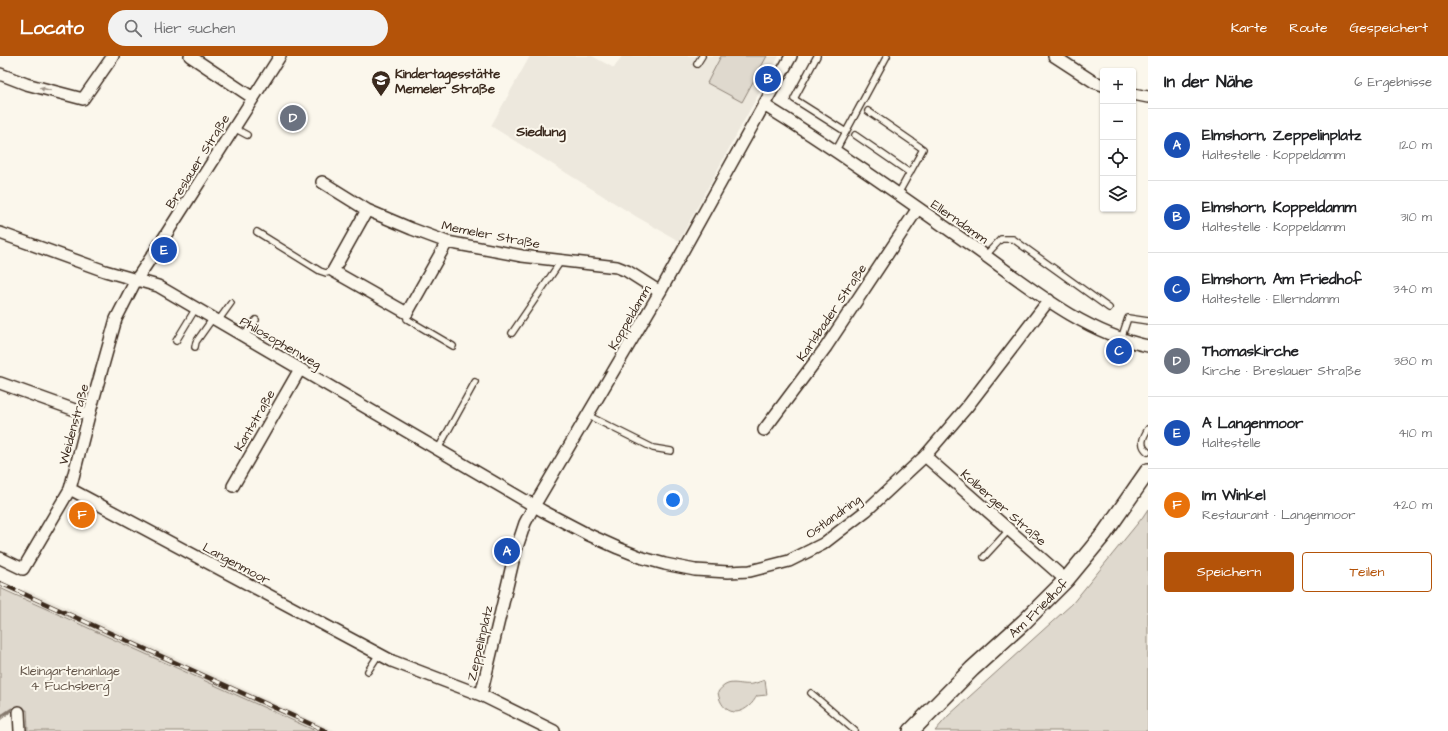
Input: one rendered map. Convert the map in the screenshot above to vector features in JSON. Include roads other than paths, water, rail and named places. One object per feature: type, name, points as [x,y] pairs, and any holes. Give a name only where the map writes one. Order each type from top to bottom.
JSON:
[{"type":"street","points":[[0,74],[26,84],[83,99],[113,56]]},
{"type":"street","points":[[190,56],[253,98]]},
{"type":"street","name":"Breslauer Straße","points":[[136,280],[280,56]]},
{"type":"street","name":"Koppeldamm","points":[[504,597],[525,523],[534,506],[660,292],[791,56]]},
{"type":"street","points":[[1054,56],[1094,82],[1100,84]]},
{"type":"street","points":[[1136,95],[1148,97]]},
{"type":"street","name":"Ellerndamm","points":[[764,105],[898,194],[1078,319],[1107,334],[1148,346]]},
{"type":"street","name":"Memeler Straße","points":[[322,182],[367,210],[447,242],[522,256],[617,267],[627,271],[660,292]]},
{"type":"street","name":"Karlsbader Straße","points":[[764,430],[826,347],[918,208]]},
{"type":"street","points":[[367,210],[333,271],[407,313],[447,242]]},
{"type":"street","name":"Philosophenweg","points":[[0,233],[105,271],[158,286],[534,506]]},
{"type":"street","name":"Weidenstraße","points":[[0,558],[23,568],[70,489],[116,320],[136,280]]},
{"type":"street","name":"Ostlandring","points":[[534,506],[587,534],[643,558],[665,564],[695,570],[728,572],[750,571],[789,561],[823,544],[867,510],[925,456],[967,407],[1049,300]]},
{"type":"street","name":"Kantstraße","points":[[233,486],[300,369]]},
{"type":"street","points":[[0,383],[89,415]]},
{"type":"street","name":"Kolberger Straße","points":[[925,456],[1066,580]]},
{"type":"street","name":"Am Friedhof","points":[[912,731],[967,675],[1024,622],[1066,580],[1104,534],[1148,471]]},
{"type":"street","name":"Langenmoor","points":[[70,489],[392,661]]},
{"type":"street","name":"Zeppelinplatz","points":[[481,695],[504,597]]},
{"type":"street","name":"Zeppelinplatz","points":[[392,661],[481,695],[554,731]]},
{"type":"street","points":[[19,712],[20,731]]},
{"type":"lane","points":[[697,64],[702,56]]},
{"type":"lane","points":[[817,56],[794,99],[846,132]]},
{"type":"lane","points":[[835,152],[887,56]]},
{"type":"lane","points":[[868,111],[923,148],[898,194]]},
{"type":"lane","points":[[234,128],[246,135]]},
{"type":"lane","points":[[855,135],[910,173]]},
{"type":"lane","points":[[257,232],[320,271],[326,273],[333,271]]},
{"type":"lane","points":[[986,256],[1001,239],[1013,238],[1109,308]]},
{"type":"lane","points":[[512,333],[561,261]]},
{"type":"lane","points":[[195,347],[196,342],[231,303]]},
{"type":"lane","points":[[176,341],[196,308]]},
{"type":"lane","points":[[407,313],[407,319],[453,346]]},
{"type":"lane","points":[[1121,339],[1128,318],[1148,321]]},
{"type":"lane","points":[[244,336],[256,320]]},
{"type":"lane","points":[[438,449],[475,382]]},
{"type":"lane","points":[[588,415],[653,448],[671,451]]},
{"type":"lane","points":[[1148,429],[1142,442],[1143,448],[1148,452]]},
{"type":"lane","points":[[984,557],[1009,530]]},
{"type":"lane","points":[[368,670],[379,654]]},
{"type":"lane","points":[[811,692],[855,731]]},
{"type":"waterway","points":[[0,717],[12,709]]},
{"type":"railway","points":[[0,583],[326,731]]},
{"type":"place","name":"Elmshorn, Koppeldamm","points":[[768,79]]},
{"type":"place","name":"Kindertagesstätte Memeler Straße","points":[[381,97]]},
{"type":"place","name":"Thomaskirche","points":[[293,118]]},
{"type":"place","name":"A Langenmoor","points":[[164,250]]},
{"type":"place","name":"Elmshorn, Am Friedhof","points":[[1119,351]]},
{"type":"place","name":"Im Winkel","points":[[82,515]]},
{"type":"place","name":"Elmshorn, Zeppelinplatz","points":[[507,551]]},
{"type":"district","name":"Siedlung","points":[[541,131]]},
{"type":"park label","name":"Kleingartenanlage 4 Fuchsberg","points":[[70,678]]}]
